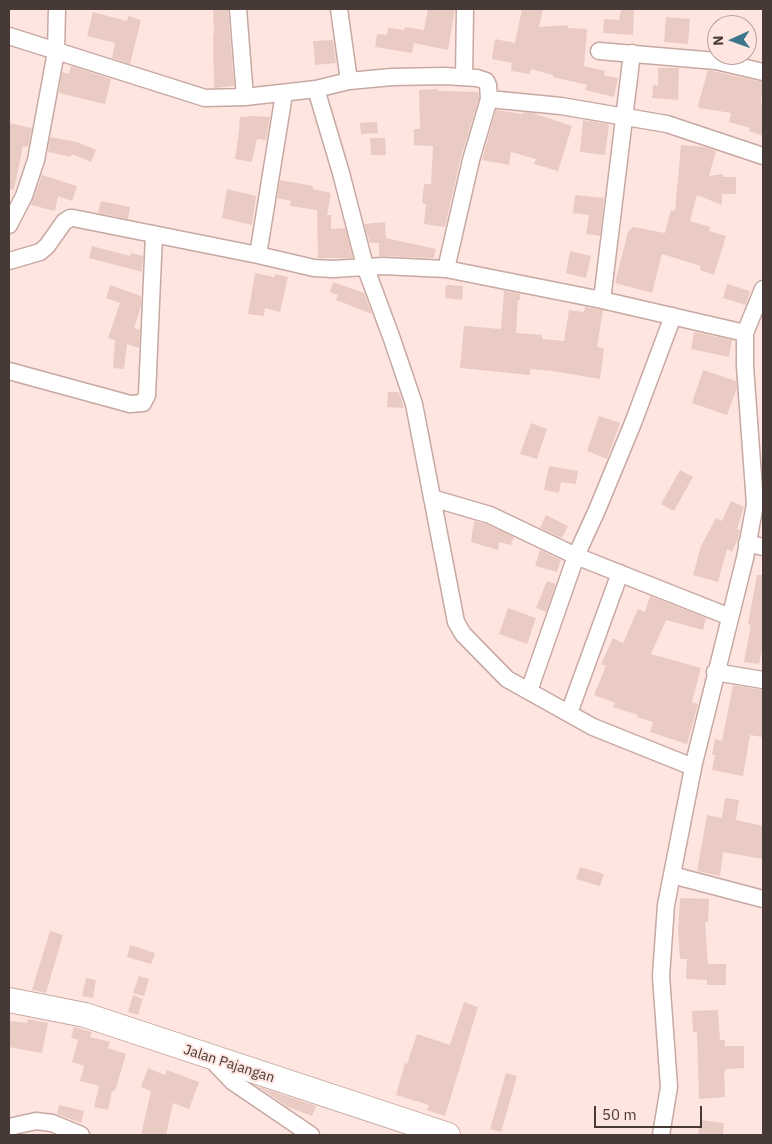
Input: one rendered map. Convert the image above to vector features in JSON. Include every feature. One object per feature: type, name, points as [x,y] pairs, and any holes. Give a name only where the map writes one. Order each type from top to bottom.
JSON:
[{"type":"main road","name":"Jalan Pajangan","points":[[9,1000],[84,1015],[448,1135]]},
{"type":"street","points":[[9,226],[24,196],[36,160],[56,52],[57,9]]},
{"type":"street","points":[[238,9],[245,97]]},
{"type":"street","points":[[339,9],[349,81]]},
{"type":"street","points":[[464,77],[465,9]]},
{"type":"street","points":[[9,36],[205,98],[284,94],[349,81],[392,77],[464,77],[477,78],[486,82],[489,99],[471,160],[446,269]]},
{"type":"street","points":[[599,51],[716,61],[763,72]]},
{"type":"street","points":[[602,300],[632,53]]},
{"type":"street","points":[[316,89],[341,173],[365,266],[414,404],[456,622],[463,634],[507,679],[593,727],[693,767]]},
{"type":"street","points":[[258,255],[284,94]]},
{"type":"street","points":[[489,99],[562,106],[667,124],[763,156]]},
{"type":"street","points":[[9,261],[43,250],[64,222],[70,218],[314,268],[333,269],[383,266],[446,269],[602,300],[745,333]]},
{"type":"street","points":[[9,370],[130,404],[143,403],[147,395],[154,234]]},
{"type":"street","points":[[661,1135],[669,1086],[661,976],[666,905],[693,767],[715,672],[730,617],[755,545],[755,504],[745,366],[745,333],[763,289]]},
{"type":"street","points":[[529,691],[576,556],[633,422],[673,316]]},
{"type":"street","points":[[432,498],[490,515],[576,556],[730,617]]},
{"type":"street","points":[[569,713],[620,573]]},
{"type":"street","points":[[715,672],[763,680]]},
{"type":"street","points":[[672,875],[763,899]]},
{"type":"street","points":[[210,1058],[233,1082],[311,1135]]},
{"type":"street","points":[[9,1127],[36,1121],[52,1123],[81,1135]]},
{"type":"building","points":[[213,9],[228,9],[234,86],[214,88]]},
{"type":"building","points":[[428,9],[455,9],[448,50],[414,43],[412,53],[375,47],[377,34],[387,35],[388,28],[404,30],[405,27],[424,30]]},
{"type":"building","points":[[522,9],[543,9],[539,27],[568,25],[568,28],[587,29],[584,66],[605,71],[604,75],[618,78],[614,97],[585,90],[587,85],[553,77],[553,75],[531,69],[530,74],[511,71],[512,63],[492,59],[495,39],[515,43]]},
{"type":"building","points":[[621,9],[634,9],[633,35],[603,33],[604,19],[619,20]]},
{"type":"building","points":[[93,12],[127,21],[128,16],[141,20],[130,64],[112,58],[115,43],[87,36]]},
{"type":"building","points":[[666,17],[690,19],[688,44],[664,42]]},
{"type":"building","points":[[333,40],[336,63],[315,65],[313,41]]},
{"type":"building","points":[[71,66],[111,79],[105,104],[59,93],[62,72],[69,74]]},
{"type":"building","points":[[658,68],[679,68],[678,100],[652,98],[653,85],[658,86]]},
{"type":"building","points":[[708,70],[763,82],[761,103],[763,104],[763,136],[749,131],[750,128],[729,122],[731,113],[699,108],[698,105]]},
{"type":"building","points":[[438,89],[438,91],[478,92],[479,98],[461,157],[445,227],[424,224],[426,204],[422,203],[424,184],[431,184],[433,146],[414,145],[414,129],[420,129],[419,90]]},
{"type":"building","points":[[496,110],[523,114],[523,112],[533,113],[572,126],[558,171],[534,164],[536,159],[511,152],[509,165],[482,160]]},
{"type":"building","points":[[240,117],[270,117],[266,140],[257,139],[252,162],[235,159]]},
{"type":"building","points":[[583,120],[609,124],[605,155],[580,152]]},
{"type":"building","points":[[377,122],[378,133],[361,134],[360,123]]},
{"type":"building","points":[[9,123],[32,128],[28,147],[23,146],[14,190],[9,189]]},
{"type":"building","points":[[50,137],[77,142],[96,150],[91,162],[72,154],[71,157],[48,152]]},
{"type":"building","points":[[370,138],[385,138],[386,155],[371,155]]},
{"type":"building","points":[[681,145],[704,147],[716,151],[709,176],[723,174],[723,177],[736,177],[736,194],[722,194],[722,205],[697,195],[690,221],[710,227],[709,231],[726,236],[714,275],[700,270],[701,266],[662,254],[652,293],[615,283],[628,232],[633,227],[665,233],[671,210],[675,211]]},
{"type":"building","points":[[42,175],[77,186],[72,201],[58,196],[55,211],[31,205]]},
{"type":"building","points":[[280,180],[313,186],[313,189],[331,193],[327,215],[331,215],[331,229],[345,228],[353,258],[318,258],[317,210],[290,206],[291,201],[277,198]]},
{"type":"building","points":[[227,189],[256,196],[252,225],[222,218]]},
{"type":"building","points":[[575,195],[604,198],[600,236],[586,234],[589,215],[573,213]]},
{"type":"building","points":[[101,201],[130,207],[128,219],[98,213]]},
{"type":"building","points":[[385,222],[386,238],[436,249],[434,258],[379,256],[379,243],[370,243],[364,224]]},
{"type":"building","points":[[92,246],[130,256],[131,253],[143,256],[142,272],[89,258]]},
{"type":"building","points":[[570,251],[591,256],[586,278],[566,273]]},
{"type":"building","points":[[255,273],[274,277],[275,274],[288,277],[280,312],[265,308],[264,316],[248,314]]},
{"type":"building","points":[[333,282],[364,293],[372,314],[336,300],[338,295],[330,292]]},
{"type":"building","points":[[727,284],[750,291],[746,305],[723,298]]},
{"type":"building","points":[[110,285],[141,296],[141,306],[134,328],[140,330],[139,348],[127,344],[124,369],[113,368],[115,340],[108,338],[120,303],[106,298]]},
{"type":"building","points":[[446,285],[463,286],[462,300],[445,298]]},
{"type":"building","points":[[504,291],[520,294],[516,333],[542,335],[542,339],[564,341],[569,310],[584,312],[585,307],[603,310],[597,347],[604,348],[600,379],[530,369],[530,375],[460,368],[464,326],[501,329]]},
{"type":"building","points":[[694,332],[732,340],[729,357],[691,349]]},
{"type":"building","points":[[703,370],[736,381],[737,388],[727,415],[692,403]]},
{"type":"building","points":[[388,392],[399,392],[404,408],[387,407]]},
{"type":"building","points":[[599,416],[620,423],[607,459],[587,451]]},
{"type":"building","points":[[531,423],[547,429],[537,459],[520,454]]},
{"type":"building","points":[[549,466],[578,471],[576,484],[561,482],[559,493],[544,490]]},
{"type":"building","points":[[680,470],[693,477],[674,511],[661,504]]},
{"type":"building","points":[[731,501],[744,507],[737,529],[740,530],[738,538],[732,552],[727,549],[718,582],[693,575],[701,546],[716,518],[722,521]]},
{"type":"building","points":[[546,515],[568,526],[562,538],[540,528]]},
{"type":"building","points":[[474,521],[486,524],[514,537],[511,545],[499,542],[498,550],[471,542]]},
{"type":"building","points":[[540,550],[561,560],[557,572],[535,566]]},
{"type":"building","points":[[757,575],[763,575],[763,646],[759,664],[744,662],[751,625],[748,624]]},
{"type":"building","points":[[547,581],[556,584],[546,612],[536,608]]},
{"type":"building","points":[[650,596],[706,618],[703,630],[666,620],[651,654],[701,668],[692,702],[698,704],[687,744],[650,732],[653,722],[613,707],[615,703],[594,695],[606,666],[601,664],[613,638],[623,643],[638,609],[645,612]]},
{"type":"building","points":[[508,608],[536,618],[527,644],[499,634]]},
{"type":"building","points":[[733,685],[763,690],[762,737],[750,735],[743,776],[712,770],[715,755],[712,755],[715,739],[722,741]]},
{"type":"building","points":[[725,798],[739,800],[736,820],[763,826],[763,859],[723,852],[720,876],[697,871],[707,815],[722,818]]},
{"type":"building","points":[[580,867],[604,874],[600,886],[576,879]]},
{"type":"building","points":[[680,898],[709,899],[708,922],[705,922],[708,964],[726,964],[726,985],[707,985],[707,980],[686,979],[687,959],[680,959],[678,931]]},
{"type":"building","points":[[50,931],[63,935],[46,993],[32,990]]},
{"type":"building","points":[[130,945],[155,953],[151,964],[127,957]]},
{"type":"building","points":[[139,976],[149,979],[144,996],[133,993]]},
{"type":"building","points":[[86,978],[96,980],[93,998],[82,996]]},
{"type":"building","points":[[133,995],[143,999],[138,1015],[128,1012]]},
{"type":"building","points":[[464,1002],[478,1007],[445,1116],[427,1110],[429,1105],[396,1095],[405,1063],[407,1064],[417,1034],[450,1045]]},
{"type":"building","points":[[718,1010],[720,1040],[725,1040],[725,1046],[744,1046],[744,1068],[726,1069],[724,1071],[725,1097],[699,1099],[697,1032],[693,1032],[692,1011]]},
{"type":"building","points":[[28,1019],[48,1023],[42,1053],[9,1047],[9,1021],[27,1023]]},
{"type":"building","points":[[74,1027],[92,1032],[90,1037],[110,1042],[108,1048],[126,1054],[115,1091],[112,1091],[108,1110],[94,1107],[99,1086],[80,1081],[84,1066],[72,1062],[78,1040],[71,1038]]},
{"type":"building","points":[[148,1068],[165,1075],[167,1070],[199,1082],[189,1109],[173,1103],[166,1135],[141,1135],[151,1091],[141,1087]]},
{"type":"building","points":[[506,1073],[517,1076],[501,1132],[490,1129]]},
{"type":"building","points":[[257,1086],[316,1106],[312,1116],[288,1107]]},
{"type":"building","points":[[59,1105],[84,1111],[81,1123],[57,1114]]},
{"type":"building","points":[[700,1120],[724,1123],[723,1135],[698,1135]]}]
